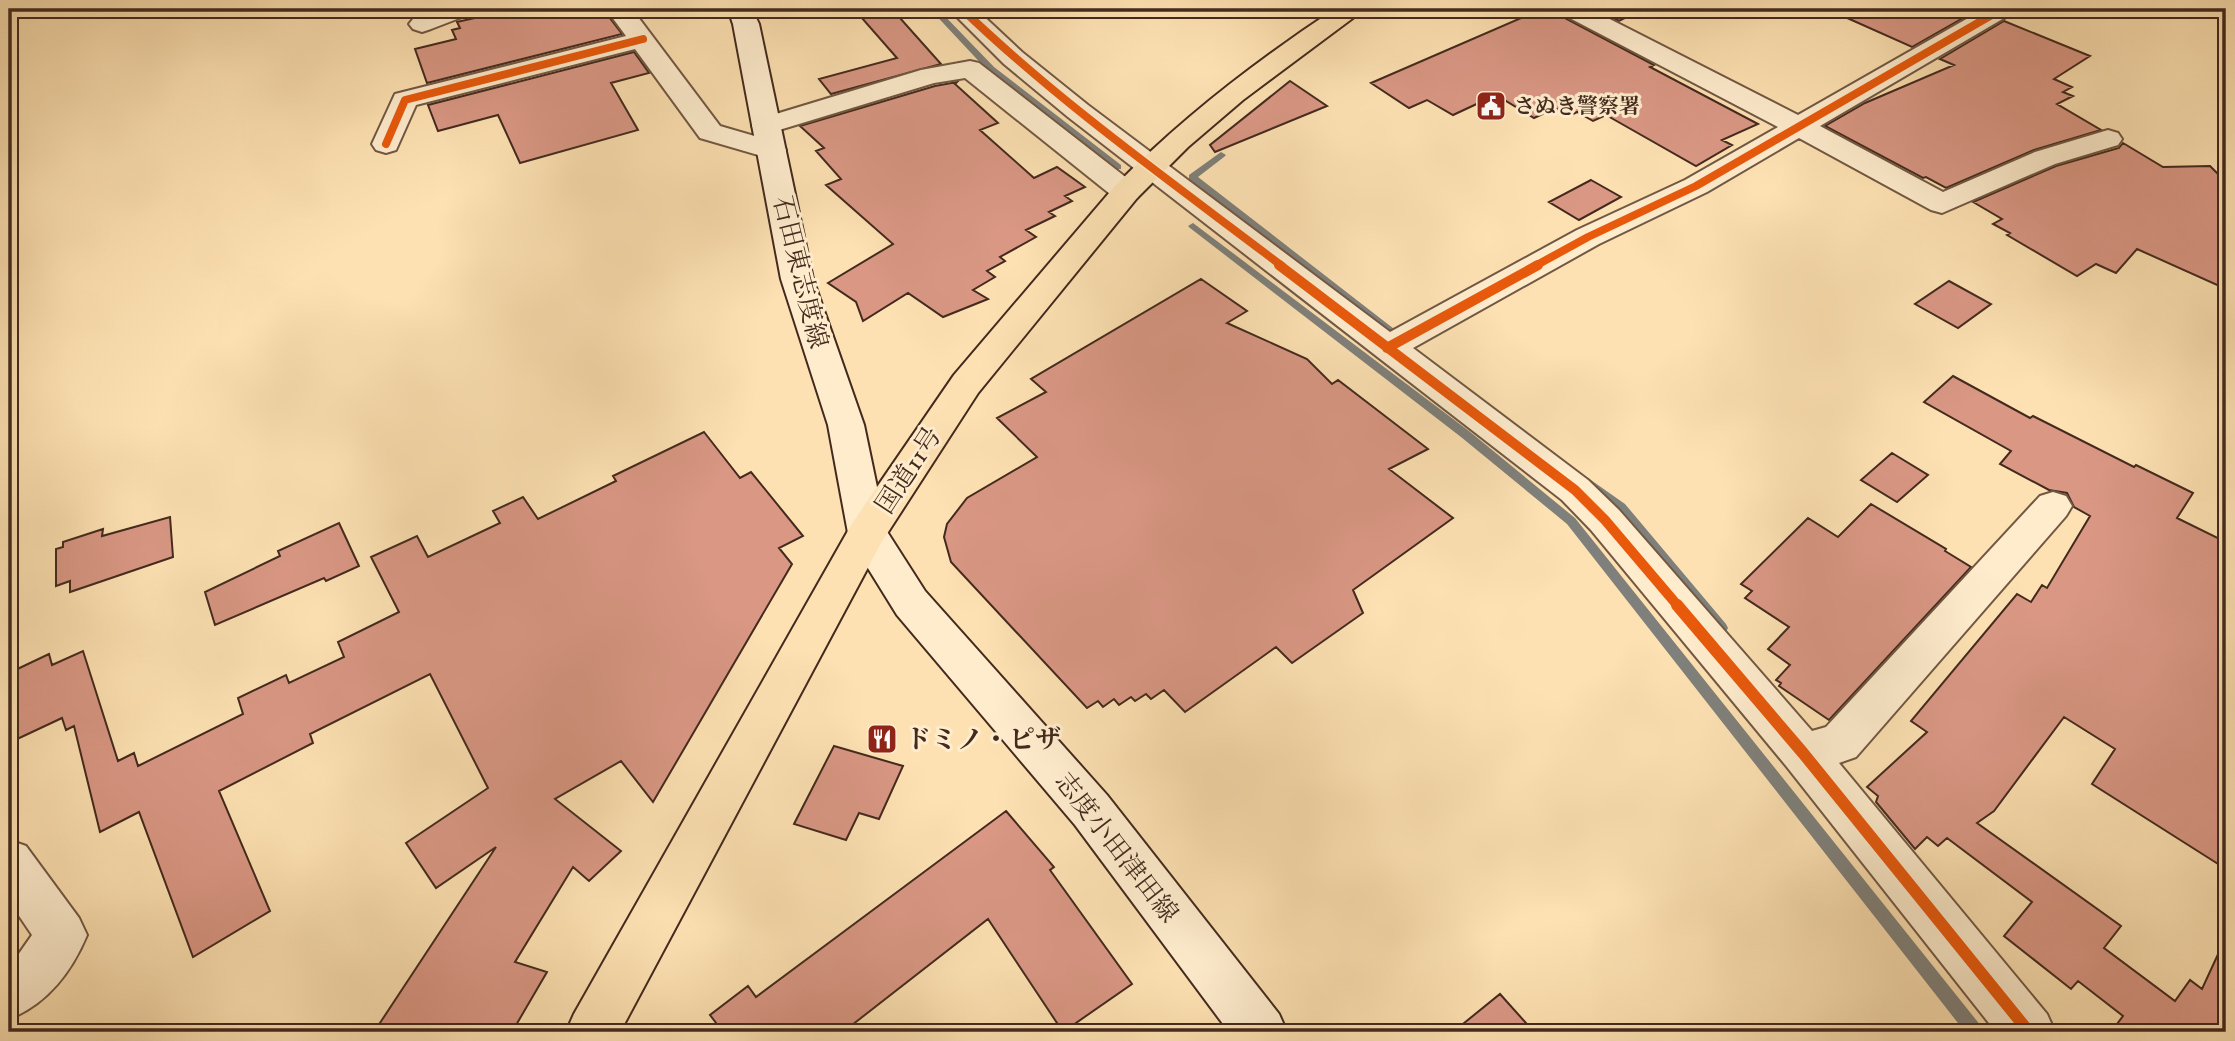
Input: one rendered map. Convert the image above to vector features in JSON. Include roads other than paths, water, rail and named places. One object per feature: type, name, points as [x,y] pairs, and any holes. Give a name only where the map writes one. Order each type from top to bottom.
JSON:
[{"type":"highway","name":"国道11号","points":[[592,1032],[788,681],[867,533],[966,384],[1139,178],[1279,57],[1352,9]]},
{"type":"street","points":[[422,24],[461,9]]},
{"type":"street","points":[[619,9],[710,132],[769,138],[930,76],[970,69],[1139,178],[1387,348],[1574,491],[1605,520],[1802,753],[2029,1032]]},
{"type":"street","name":"石田東志度線","points":[[740,9],[746,24],[797,279],[846,425],[867,533]]},
{"type":"street","points":[[962,9],[1013,58],[1078,111],[1139,178]]},
{"type":"street","points":[[1571,9],[1942,204],[2045,158],[2108,139]]},
{"type":"street","points":[[1387,348],[1588,237],[1696,186],[2002,9]]},
{"type":"street","points":[[386,144],[405,100],[643,39]]},
{"type":"street","points":[[1802,753],[1840,743],[2053,506]]},
{"type":"street","name":"志度小田津田線","points":[[867,533],[911,603],[1091,810],[1261,1032]]},
{"type":"street","points":[[9,862],[62,935],[36,973],[9,994]]},
{"type":"waterway","points":[[934,9],[991,69],[1118,167]]},
{"type":"waterway","points":[[1221,155],[1192,177],[1403,342]]},
{"type":"waterway","points":[[1193,226],[1465,434],[1571,521],[1975,1032]]},
{"type":"waterway","points":[[1588,482],[1621,507],[1721,628]]},
{"type":"place","name":"さぬき警察署","points":[[1491,106]]},
{"type":"place","name":"ドミノ・ピザ","points":[[882,739]]}]
